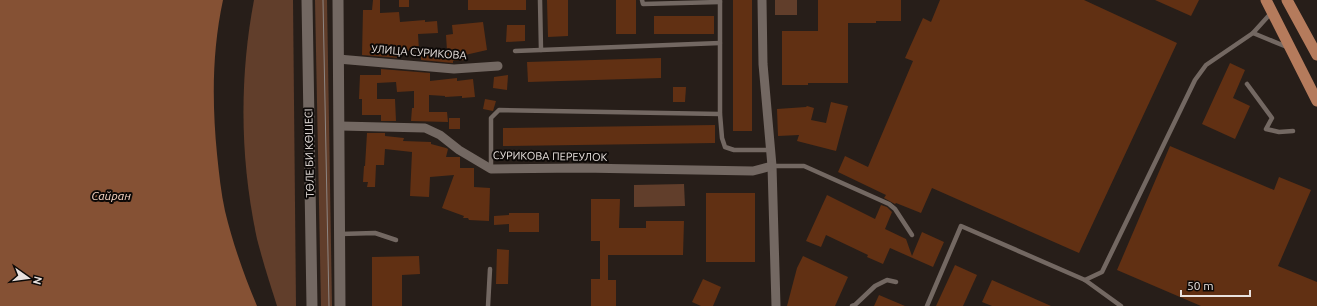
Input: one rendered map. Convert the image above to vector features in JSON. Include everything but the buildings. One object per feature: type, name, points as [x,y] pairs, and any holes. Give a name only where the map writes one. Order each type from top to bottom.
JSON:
[{"type":"main road","name":"ТӨЛЕ БИ КӨШЕСІ","points":[[307,0],[312,306]]},
{"type":"main road","points":[[338,0],[340,306]]},
{"type":"main road","points":[[1266,0],[1317,100]]},
{"type":"main road","points":[[1288,0],[1314,42],[1317,55]]},
{"type":"street","points":[[762,0],[763,64],[772,166],[776,306]]},
{"type":"street","name":"УЛИЦА СУРИКОВА","points":[[338,59],[454,69],[498,66]]},
{"type":"street","name":"СУРИКОВА ПЕРЕУЛОК","points":[[340,126],[425,128],[440,135],[459,150],[491,169],[581,168],[753,171],[772,166]]},
{"type":"lane","points":[[540,0],[541,50]]},
{"type":"lane","points":[[642,0],[643,4],[720,1],[720,114],[722,138],[725,147],[734,150],[770,150]]},
{"type":"lane","points":[[1085,280],[1102,272],[1195,80],[1206,64],[1253,33],[1272,12]]},
{"type":"lane","points":[[1253,33],[1290,48]]},
{"type":"lane","points":[[515,51],[720,43]]},
{"type":"lane","points":[[1247,84],[1272,118],[1266,129],[1279,132],[1293,131]]},
{"type":"lane","points":[[491,169],[491,118],[499,110],[720,114]]},
{"type":"lane","points":[[772,166],[804,166],[889,204],[895,209],[912,235]]},
{"type":"lane","points":[[927,306],[961,226],[1085,280],[1121,306]]},
{"type":"lane","points":[[340,234],[375,233],[396,240]]},
{"type":"lane","points":[[488,306],[490,269]]},
{"type":"lane","points":[[852,306],[855,305],[875,286],[887,280],[896,282]]},
{"type":"shaded area","points":[[254,0],[293,0],[296,306],[277,306],[257,239],[251,209],[245,149],[244,90],[249,30]]},
{"type":"shaded area","points":[[315,0],[327,0],[332,306],[321,306]]},
{"type":"shaded area","points":[[775,0],[797,0],[797,15],[775,15]]},
{"type":"shaded area","points":[[684,184],[685,206],[634,207],[634,185]]},
{"type":"water","name":"Сайран","points":[[0,0],[223,0],[219,19],[215,58],[215,135],[225,211],[239,259],[257,306],[0,306]]},
{"type":"tram line","points":[[323,0],[329,306]]}]
